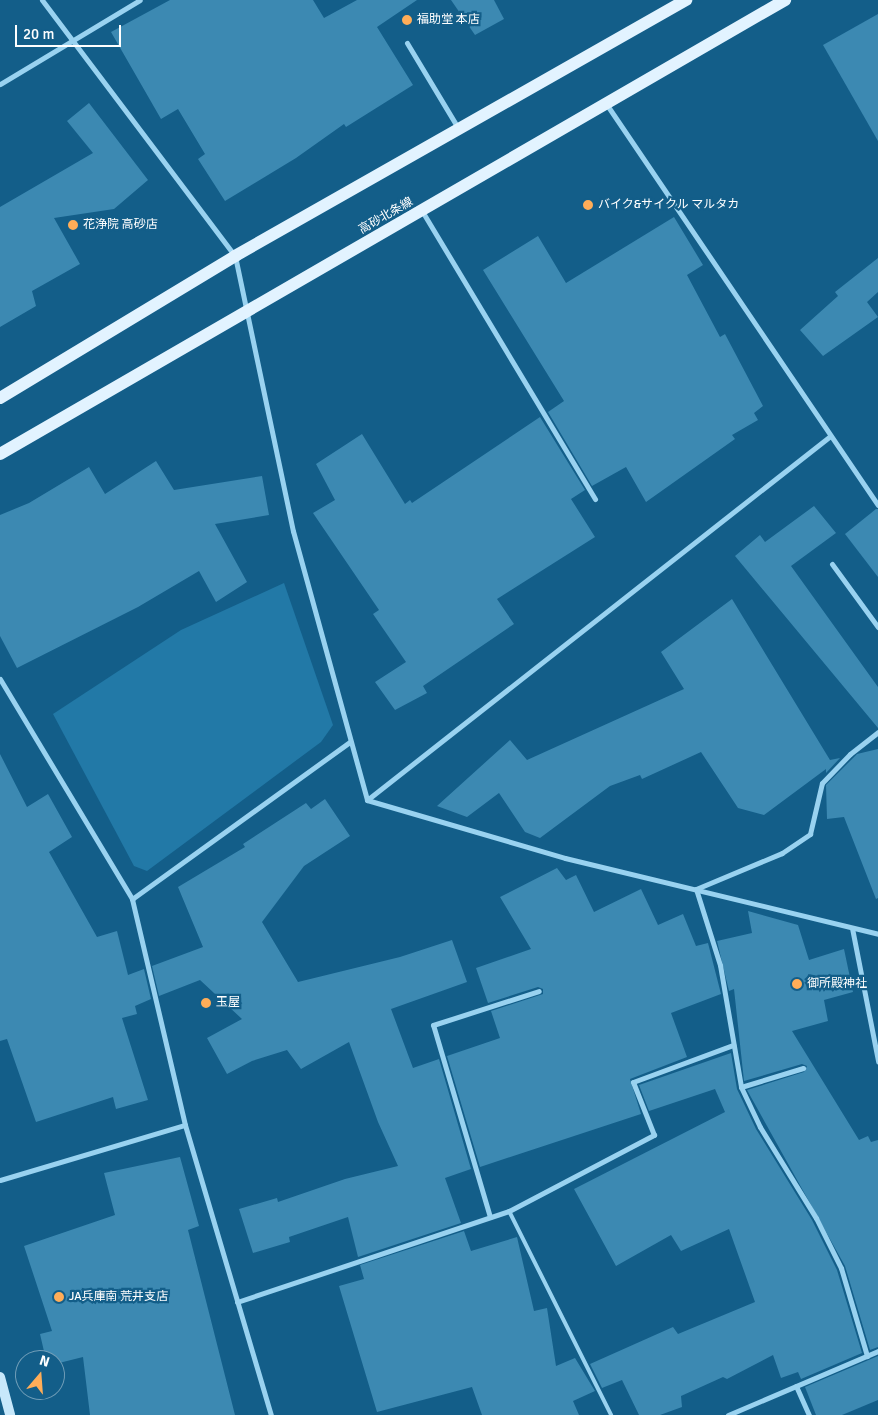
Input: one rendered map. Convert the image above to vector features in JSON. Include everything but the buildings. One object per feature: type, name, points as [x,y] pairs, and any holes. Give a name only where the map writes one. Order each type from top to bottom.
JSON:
[{"type":"main road","points":[[0,398],[235,256],[686,0]]},
{"type":"main road","name":"高砂北条線","points":[[0,454],[607,105],[785,0]]},
{"type":"main road","points":[[0,1377],[10,1415]]},
{"type":"street","points":[[42,0],[235,256],[293,531],[367,800]]},
{"type":"street","points":[[0,84],[140,0]]},
{"type":"street","points":[[407,43],[458,128]]},
{"type":"street","points":[[607,105],[829,437],[878,505]]},
{"type":"street","points":[[422,211],[595,499]]},
{"type":"street","points":[[367,800],[829,437]]},
{"type":"street","points":[[832,564],[878,627]]},
{"type":"street","points":[[0,679],[132,899],[184,1125],[270,1415]]},
{"type":"street","points":[[696,889],[782,853],[810,834],[822,784],[850,754],[878,732]]},
{"type":"street","points":[[132,899],[350,742]]},
{"type":"street","points":[[367,800],[565,858],[878,934]]},
{"type":"street","points":[[696,889],[720,965],[741,1086],[760,1127],[816,1218],[841,1268],[867,1356]]},
{"type":"street","points":[[852,928],[878,1061]]},
{"type":"street","points":[[490,1217],[433,1025],[539,991]]},
{"type":"street","points":[[237,1302],[509,1211],[654,1135],[632,1082],[733,1045]]},
{"type":"street","points":[[741,1086],[803,1068]]},
{"type":"street","points":[[0,1180],[184,1125]]},
{"type":"street","points":[[728,1415],[878,1351]]},
{"type":"street","points":[[796,1386],[809,1415]]},
{"type":"lane","points":[[509,1211],[611,1415]]},
{"type":"shaded area","points":[[284,583],[333,725],[321,742],[147,871],[134,866],[53,714],[181,630]]},
{"type":"place","name":"福助堂 本店","points":[[407,20]]},
{"type":"place","name":"バイク&サイクル マルタカ","points":[[588,205]]},
{"type":"place","name":"花浄院 高砂店","points":[[73,225]]},
{"type":"place","name":"御所殿神社","points":[[797,984]]},
{"type":"place","name":"玉屋","points":[[206,1003]]},
{"type":"place","name":"JA兵庫南 荒井支店","points":[[59,1297]]}]
